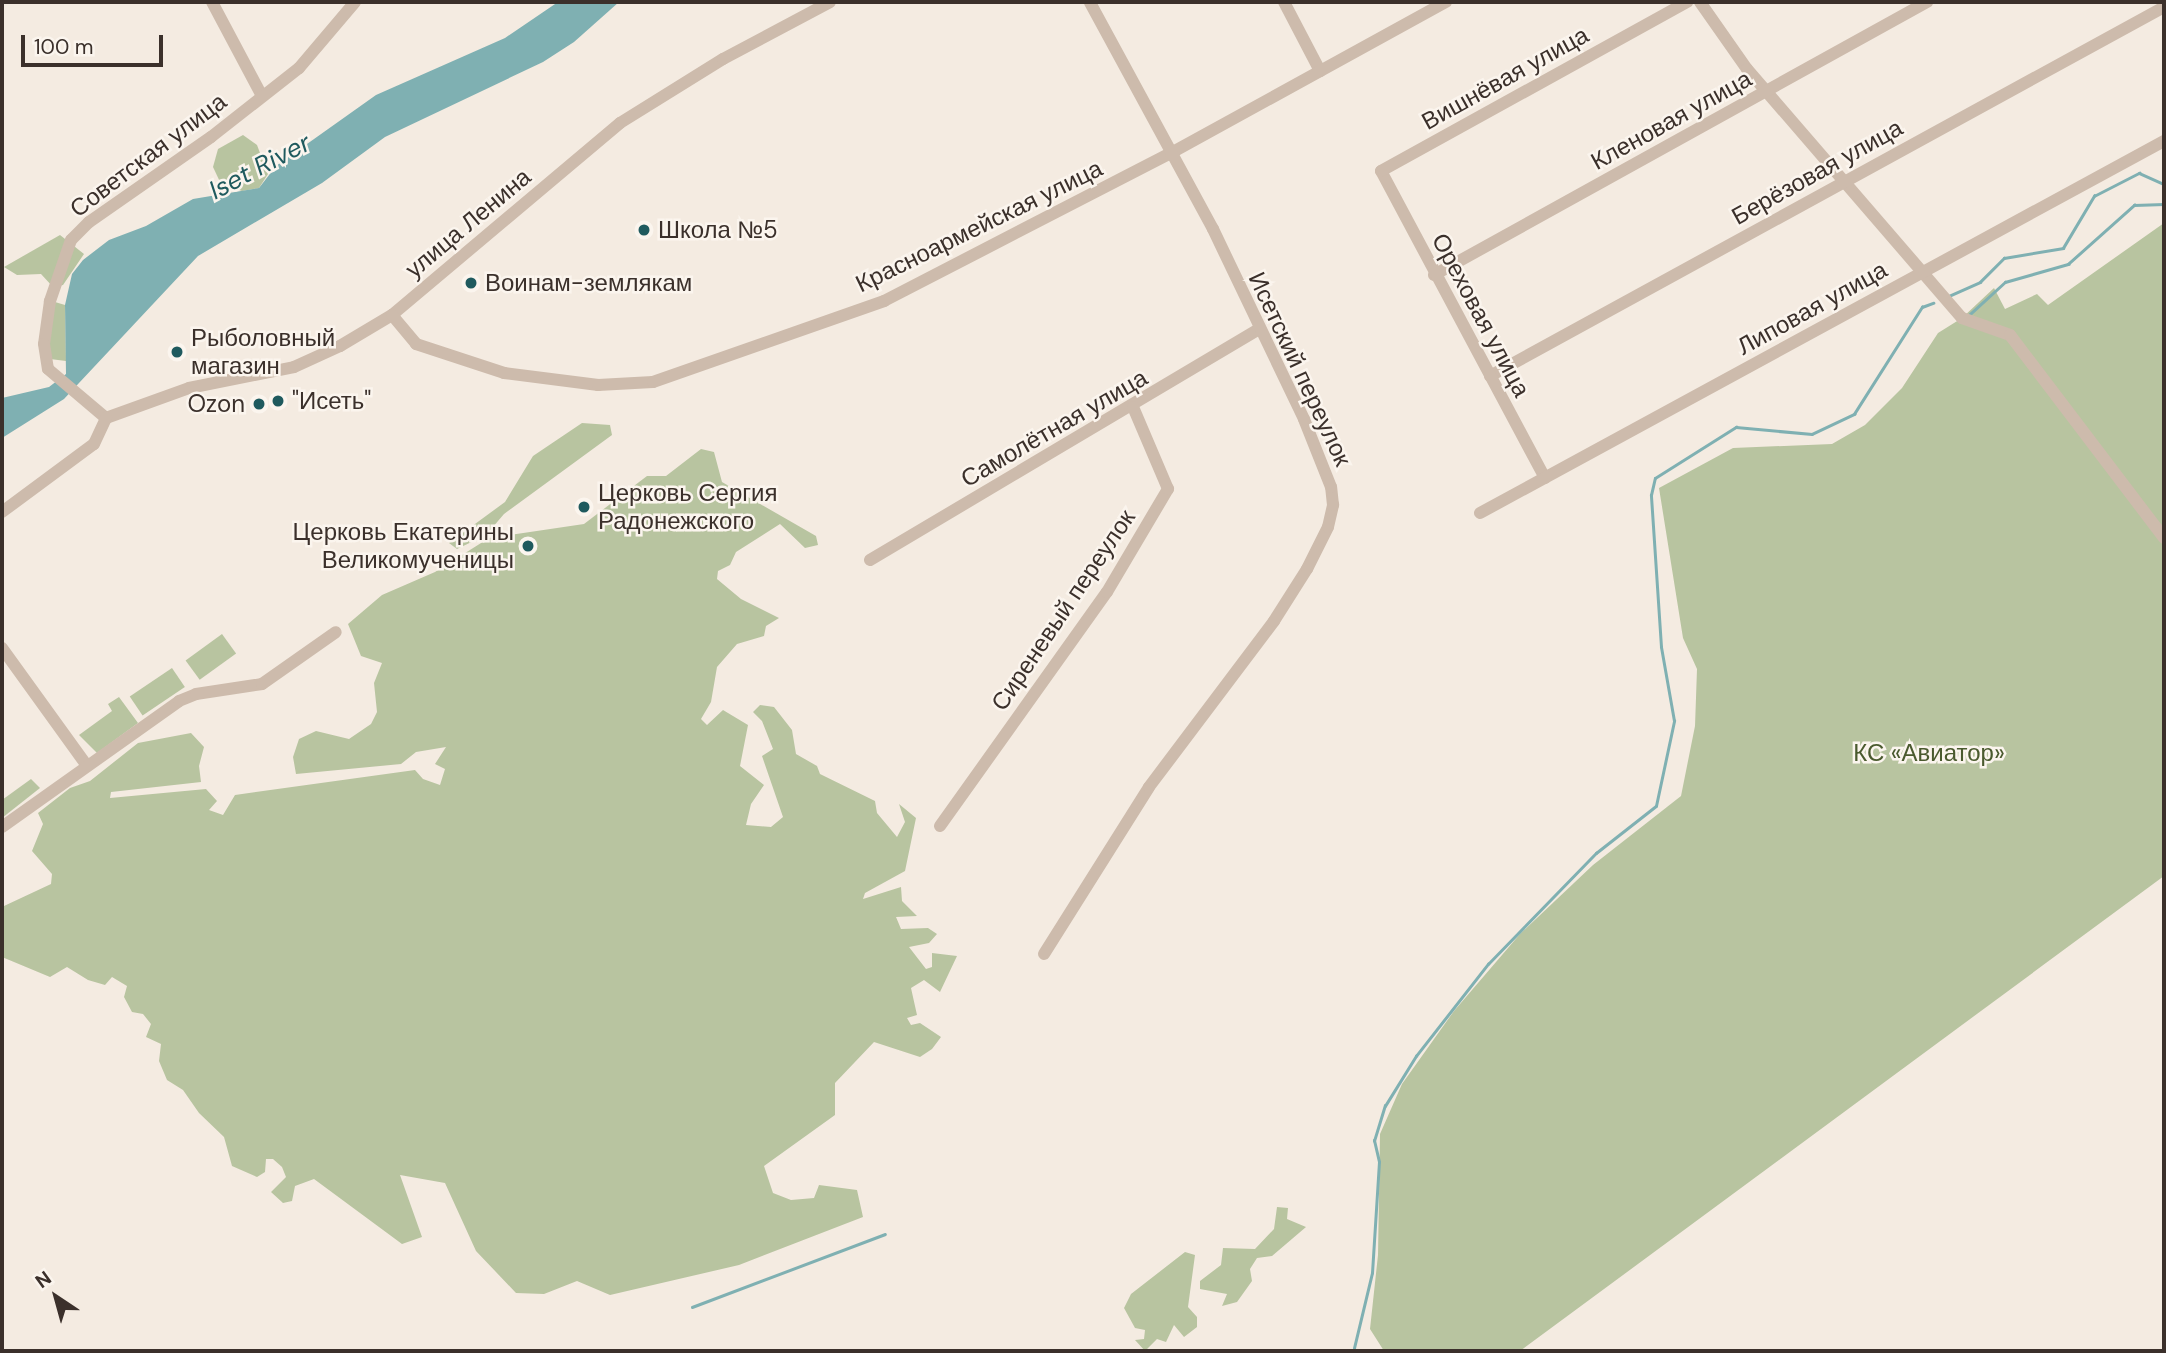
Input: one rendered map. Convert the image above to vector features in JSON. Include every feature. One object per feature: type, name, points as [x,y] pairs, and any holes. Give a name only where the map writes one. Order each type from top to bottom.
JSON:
[{"type":"street","points":[[212,2],[262,96]]},
{"type":"street","name":"Советская улица","points":[[106,418],[57,380],[48,369],[44,344],[50,301],[71,240],[89,222],[211,137],[299,68],[355,2]]},
{"type":"street","name":"улица Ленина","points":[[106,418],[189,388],[294,367],[392,315],[620,123],[723,59],[830,2]]},
{"type":"street","name":"Исетский переулок","points":[[1044,954],[1149,787],[1274,621],[1328,527],[1331,487],[1304,419],[1258,330],[1213,229],[1090,2]]},
{"type":"street","points":[[1284,2],[1320,71]]},
{"type":"street","name":"Красноармейская улица","points":[[392,315],[416,344],[504,373],[597,385],[653,382],[884,301],[1171,153],[1446,2]]},
{"type":"street","name":"Вишнёвая улица","points":[[1381,171],[1687,2]]},
{"type":"street","points":[[1699,2],[1766,91],[1920,272],[1969,324],[2010,335],[2164,538]]},
{"type":"street","name":"Кленовая улица","points":[[1434,275],[1927,2]]},
{"type":"street","name":"Берёзовая улица","points":[[1490,376],[2164,7]]},
{"type":"street","name":"Липовая улица","points":[[1480,513],[2164,141]]},
{"type":"street","name":"Ореховая улица","points":[[1381,171],[1434,275],[1545,478]]},
{"type":"street","name":"Самолётная улица","points":[[870,560],[1133,407],[1258,330]]},
{"type":"street","name":"Сиреневый переулок","points":[[940,826],[1107,592],[1168,489],[1133,407]]},
{"type":"street","points":[[2,512],[94,444],[106,418]]},
{"type":"street","points":[[2,827],[179,701],[196,694],[262,684],[336,632]]},
{"type":"street","points":[[2,648],[87,766]]},
{"type":"green space","points":[[243,135],[257,145],[268,174],[259,188],[242,191],[221,184],[213,167],[218,149]]},
{"type":"green space","name":"КС «Авиатор»","points":[[2164,223],[2164,876],[1520,1351],[1384,1351],[1370,1329],[1378,1255],[1380,1134],[1402,1084],[1454,1011],[1520,934],[1593,865],[1681,796],[1695,726],[1697,669],[1683,638],[1659,488],[1733,448],[1832,444],[1865,425],[1902,388],[1938,333],[1962,318],[1994,288],[2005,309],[2037,294],[2048,305]]},
{"type":"green space","points":[[60,235],[84,254],[63,285],[53,287],[41,274],[17,275],[4,267]]},
{"type":"green space","points":[[55,302],[65,305],[66,361],[50,359],[47,309]]},
{"type":"green space","points":[[582,423],[610,425],[612,435],[504,514],[486,535],[457,549],[449,543],[505,502],[533,456]]},
{"type":"green space","points":[[701,449],[714,452],[722,482],[816,536],[818,545],[805,548],[780,524],[736,552],[730,565],[718,571],[717,579],[741,599],[779,618],[766,626],[764,636],[737,644],[717,667],[711,702],[701,719],[707,725],[723,710],[748,725],[740,766],[764,785],[751,804],[746,825],[771,827],[783,817],[762,756],[773,749],[762,721],[753,712],[760,705],[774,707],[792,730],[796,754],[817,766],[820,774],[875,801],[877,813],[897,837],[905,822],[899,804],[916,818],[905,871],[865,893],[863,899],[901,887],[902,901],[917,916],[896,917],[901,929],[928,928],[937,934],[929,943],[909,947],[926,969],[932,967],[932,953],[957,956],[940,992],[924,980],[911,988],[917,1015],[907,1018],[911,1025],[920,1023],[941,1037],[932,1049],[920,1057],[874,1042],[835,1083],[835,1115],[764,1166],[773,1193],[791,1200],[814,1198],[819,1185],[857,1190],[863,1217],[739,1265],[610,1295],[577,1281],[544,1294],[516,1293],[476,1251],[445,1183],[400,1175],[422,1237],[402,1244],[314,1179],[295,1186],[292,1201],[283,1203],[271,1192],[286,1177],[282,1167],[273,1159],[266,1159],[265,1172],[257,1177],[232,1166],[224,1137],[199,1113],[183,1090],[167,1080],[159,1061],[161,1044],[146,1037],[151,1024],[143,1014],[132,1012],[124,997],[127,986],[112,977],[105,985],[88,980],[67,967],[50,977],[2,957],[2,898],[4,906],[51,884],[52,874],[32,851],[43,824],[38,813],[70,788],[90,781],[138,743],[191,733],[204,747],[199,766],[201,782],[111,792],[110,798],[206,789],[217,801],[209,810],[223,815],[235,795],[415,770],[423,779],[440,785],[445,769],[435,764],[446,747],[416,752],[401,764],[296,774],[293,757],[299,739],[316,731],[349,739],[371,724],[377,712],[374,683],[382,663],[361,656],[348,624],[382,595],[435,572],[489,538],[584,524],[647,476],[666,476]]},
{"type":"green space","points":[[222,634],[236,653],[200,680],[186,660]]},
{"type":"green space","points":[[172,668],[185,687],[143,716],[130,697]]},
{"type":"green space","points":[[119,697],[138,723],[97,753],[79,735],[112,711],[108,704]]},
{"type":"green space","points":[[31,779],[40,788],[2,818],[2,800]]},
{"type":"green space","points":[[1277,1207],[1288,1208],[1287,1219],[1306,1227],[1272,1256],[1257,1258],[1250,1269],[1252,1281],[1237,1302],[1222,1306],[1227,1294],[1200,1289],[1200,1281],[1221,1265],[1223,1248],[1255,1249],[1274,1229]]},
{"type":"green space","points":[[1185,1252],[1195,1255],[1188,1307],[1197,1317],[1197,1327],[1184,1337],[1174,1325],[1166,1342],[1157,1339],[1145,1351],[1135,1340],[1144,1339],[1145,1330],[1135,1328],[1124,1308],[1131,1294]]},
{"type":"water","points":[[558,2],[619,2],[574,42],[543,62],[385,137],[322,183],[198,256],[64,399],[2,438],[2,398],[49,387],[66,374],[65,305],[72,274],[83,260],[109,240],[146,226],[193,199],[259,188],[276,166],[376,95],[505,38]]},
{"type":"waterway","points":[[1949,296],[1980,282],[2004,258],[2063,248],[2094,196],[2139,173],[2164,184]]},
{"type":"waterway","points":[[1969,315],[2005,282],[2068,264],[2134,205],[2164,204]]},
{"type":"waterway","points":[[1354,1348],[1372,1273],[1379,1162],[1374,1141],[1385,1106],[1416,1056],[1488,964],[1596,853],[1656,806],[1674,721],[1661,647],[1651,495],[1655,478],[1736,427],[1812,434],[1854,414],[1922,307],[1933,303]]},
{"type":"waterway","points":[[692,1307],[885,1234]]},
{"type":"place","name":"Школа №5","points":[[644,230]]},
{"type":"place","name":"Воинам-землякам","points":[[471,283]]},
{"type":"place","name":"Рыболовный магазин","points":[[177,352]]},
{"type":"place","name":"\"Исеть\"","points":[[278,401]]},
{"type":"place","name":"Ozon","points":[[259,404]]},
{"type":"place","name":"Церковь Сергия Радонежского","points":[[584,507]]},
{"type":"place","name":"Церковь Екатерины Великомученицы","points":[[528,546]]},
{"type":"water label","name":"Iset River","points":[[260,167]]}]
